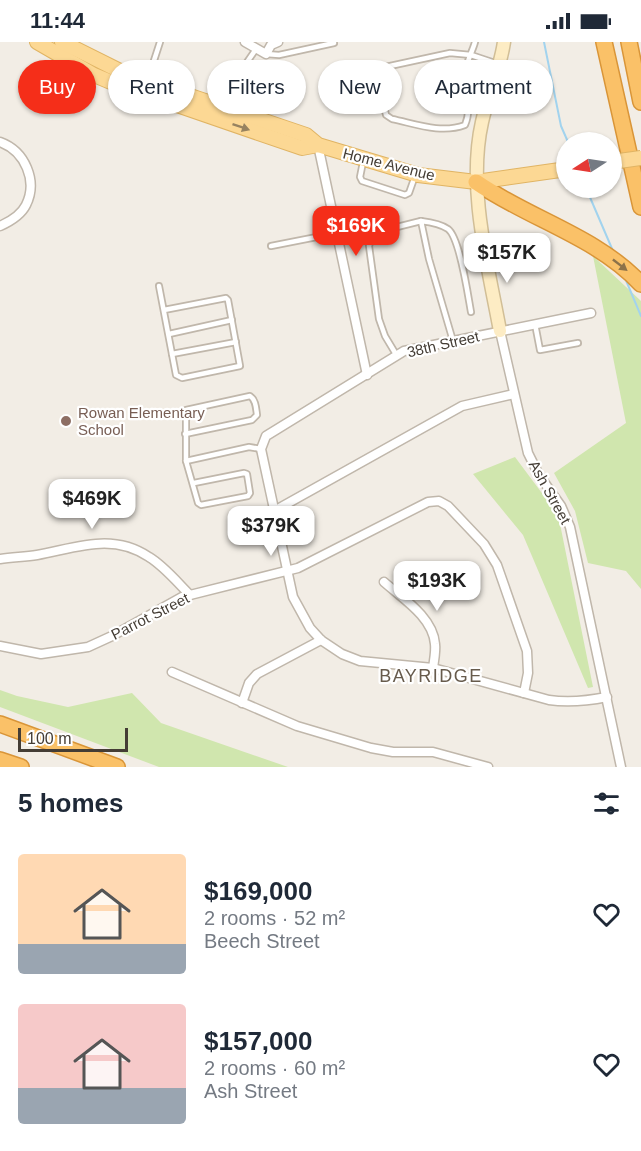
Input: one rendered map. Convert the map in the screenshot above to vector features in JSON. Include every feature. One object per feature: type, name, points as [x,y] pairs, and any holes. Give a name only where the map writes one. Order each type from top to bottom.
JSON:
[{"type":"highway","points":[[604,42],[641,207]]},
{"type":"highway","points":[[629,42],[641,102]]},
{"type":"highway","points":[[636,42],[641,84]]},
{"type":"highway","points":[[476,182],[499,197],[598,249],[623,267],[641,284]]},
{"type":"highway","points":[[0,724],[117,767]]},
{"type":"highway","points":[[0,760],[21,767]]},
{"type":"main road","name":"Home Avenue","points":[[37,42],[113,83],[302,148],[318,145]]},
{"type":"main road","name":"Home Avenue","points":[[62,42],[99,62],[108,64]]},
{"type":"main road","name":"Home Avenue","points":[[195,93],[306,135],[318,145],[416,174],[476,182],[556,170]]},
{"type":"main road","points":[[622,161],[641,158]]},
{"type":"street","points":[[245,42],[266,54],[271,45],[278,42]]},
{"type":"street","name":"Ash Street","points":[[501,60],[504,42]]},
{"type":"street","name":"Ash Street","points":[[485,114],[476,182],[484,243],[500,331],[528,453],[539,476],[561,506],[570,527],[621,767]]},
{"type":"street","points":[[0,142],[21,156],[26,166],[30,189],[25,206],[10,221],[0,226]]},
{"type":"street","points":[[318,145],[367,375]]},
{"type":"street","name":"38th Street","points":[[261,448],[266,436],[404,351],[591,313]]},
{"type":"street","points":[[274,511],[462,406],[514,394]]},
{"type":"street","points":[[261,448],[293,597],[310,628],[321,640],[342,654],[360,661],[433,668],[568,703],[607,697]]},
{"type":"street","name":"Parrot Street","points":[[0,646],[41,654],[88,647],[190,595],[287,572],[429,502],[439,501],[448,506],[484,544],[497,565],[527,651],[528,673],[524,693]]},
{"type":"street","points":[[0,559],[35,555],[96,542],[115,543],[138,550],[151,557],[190,595]]},
{"type":"street","points":[[384,582],[427,621],[436,645],[433,668]]},
{"type":"street","points":[[242,703],[249,682],[257,674],[321,640]]},
{"type":"street","points":[[172,672],[297,726],[371,748],[393,752],[433,752],[488,767]]},
{"type":"lane","points":[[154,60],[160,42]]},
{"type":"lane","points":[[475,42],[471,55],[467,65],[469,114],[465,125],[454,129],[442,129],[392,119],[386,115],[376,69],[450,53],[471,55],[487,60]]},
{"type":"lane","points":[[266,54],[279,56],[334,43]]},
{"type":"lane","points":[[248,60],[256,49]]},
{"type":"lane","points":[[363,159],[360,177],[362,181],[405,195],[409,193],[416,174]]},
{"type":"lane","points":[[421,221],[429,259],[453,341]]},
{"type":"lane","points":[[397,356],[385,336],[380,319],[369,246],[373,233],[421,221],[428,221],[449,229],[454,235],[459,250],[471,312]]},
{"type":"lane","points":[[271,246],[337,233]]},
{"type":"lane","points":[[159,286],[176,375],[182,378],[240,366],[226,298],[164,310]]},
{"type":"lane","points":[[169,334],[232,320]]},
{"type":"lane","points":[[535,324],[540,350],[578,343]]},
{"type":"lane","points":[[172,354],[236,342]]},
{"type":"lane","points":[[185,434],[252,420],[257,415],[256,405],[250,396],[186,410],[185,434],[186,461],[198,503],[201,506],[248,496],[250,493],[247,474],[244,473],[194,483]]},
{"type":"lane","points":[[186,461],[249,447],[261,448]]},
{"type":"green space","points":[[593,256],[641,301],[641,589],[626,571],[588,563],[575,511],[554,473],[626,423]]},
{"type":"green space","points":[[515,457],[550,504],[560,524],[593,687],[588,688],[523,535],[473,474]]},
{"type":"green space","points":[[0,690],[68,707],[132,693],[161,723],[288,767],[159,767],[0,707]]},
{"type":"waterway","points":[[544,42],[564,132]]},
{"type":"waterway","points":[[590,198],[613,251]]},
{"type":"waterway","points":[[625,278],[641,316]]},
{"type":"place","name":"Rowan Elementary School","points":[[66,421]]},
{"type":"district","name":"BAYRIDGE","points":[[431,676]]}]
